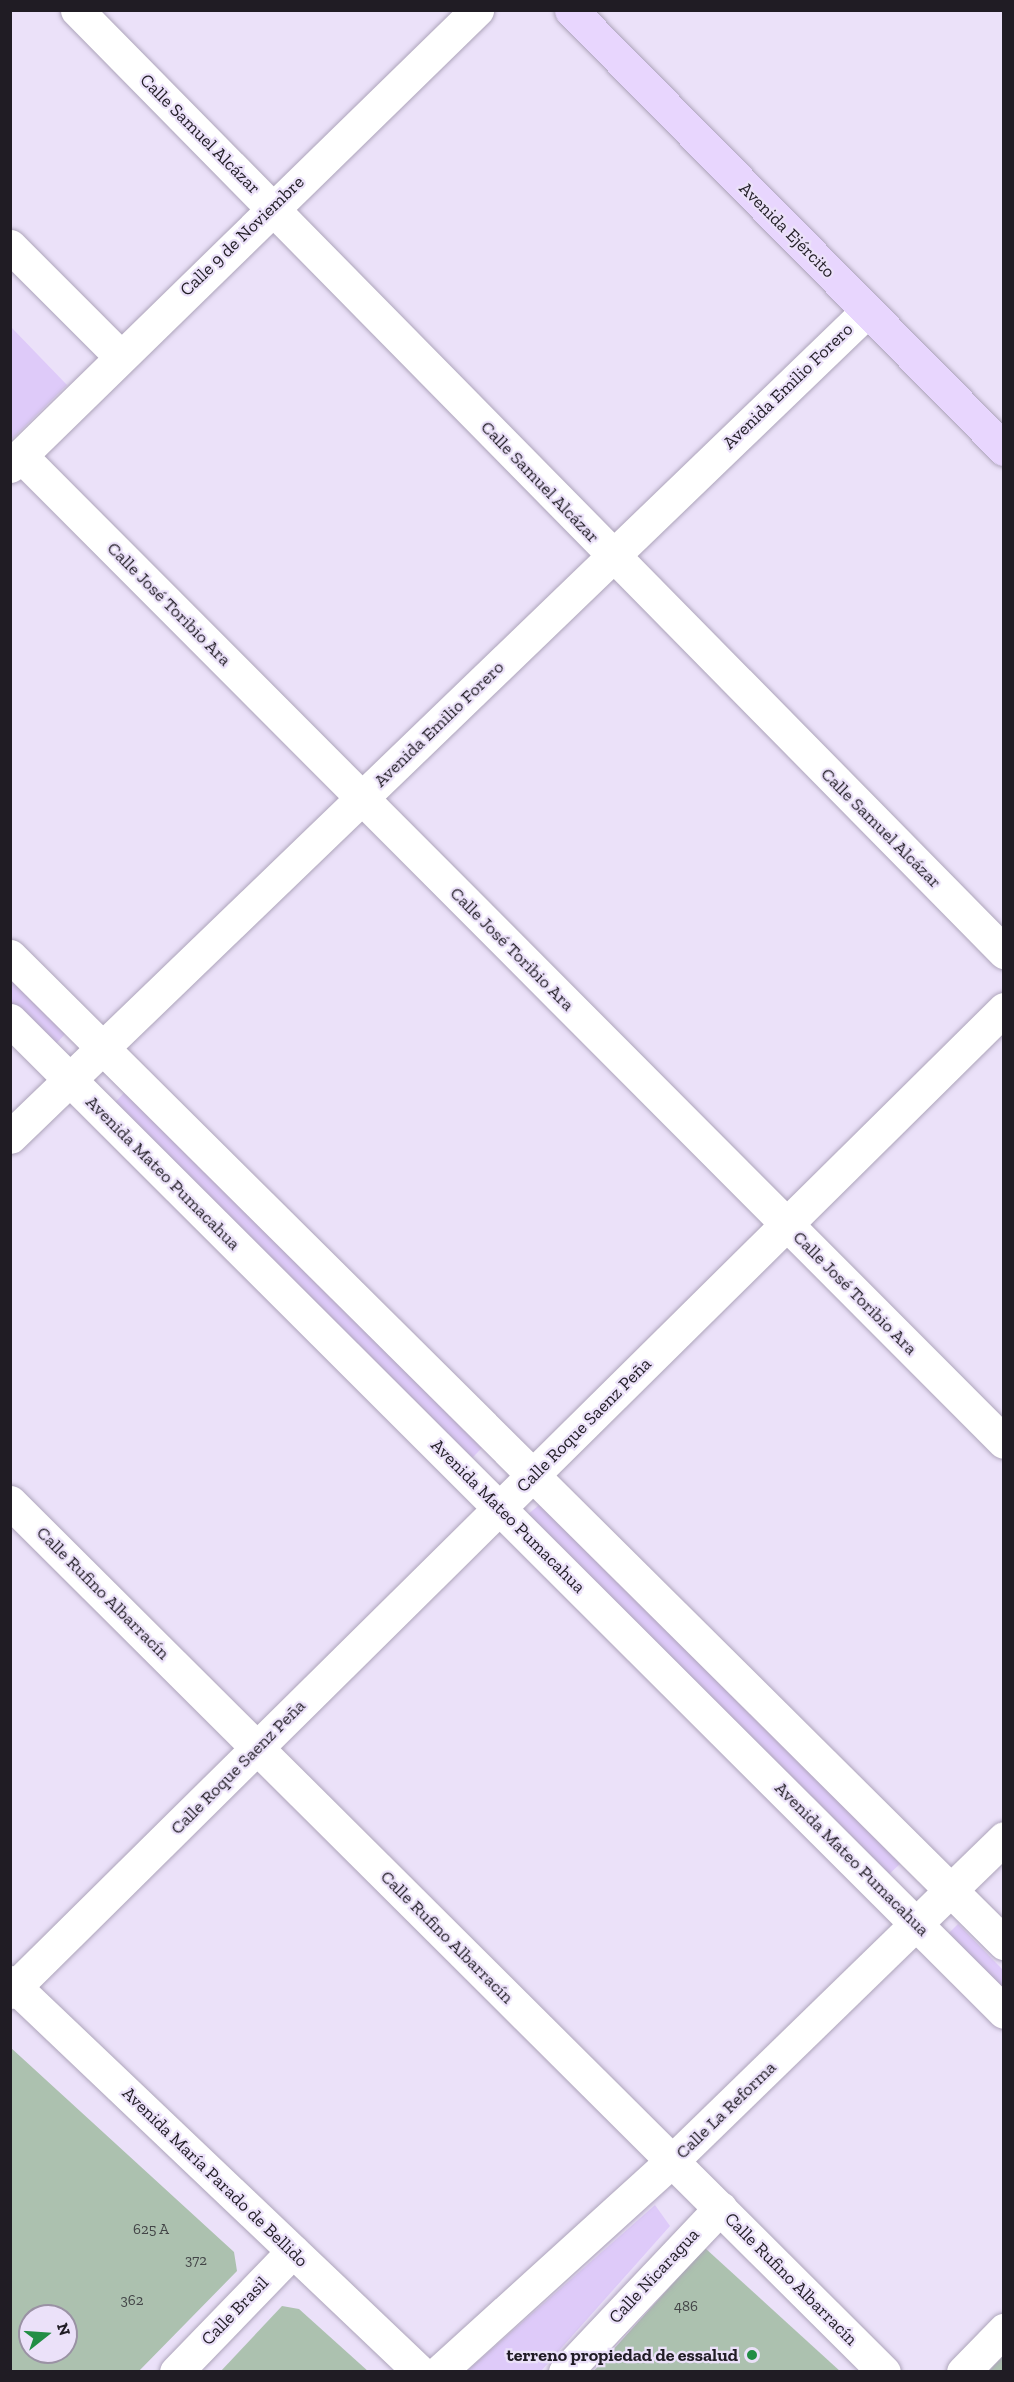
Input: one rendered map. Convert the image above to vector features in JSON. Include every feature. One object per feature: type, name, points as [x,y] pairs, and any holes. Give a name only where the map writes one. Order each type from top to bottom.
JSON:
[{"type":"main road","name":"Avenida Ejército","points":[[571,10],[1004,450]]},
{"type":"street","name":"Calle Samuel Alcázar","points":[[77,10],[272,205],[612,556],[1004,952]]},
{"type":"street","name":"Calle 9 de Noviembre","points":[[16,461],[272,205],[477,10]]},
{"type":"street","points":[[10,246],[120,356]]},
{"type":"street","name":"Avenida Emilio Forero","points":[[10,1137],[867,310]]},
{"type":"street","name":"Calle José Toribio Ara","points":[[16,461],[362,798],[1004,1442]]},
{"type":"street","points":[[10,956],[1004,1943]]},
{"type":"street","name":"Calle Roque Saenz Peña","points":[[12,1987],[257,1748],[1004,1009]]},
{"type":"street","name":"Avenida Mateo Pumacahua","points":[[10,1020],[1004,2012]]},
{"type":"street","name":"Calle Rufino Albarracín","points":[[10,1502],[884,2372]]},
{"type":"street","name":"Calle La Reforma","points":[[439,2372],[672,2161],[1004,1838]]},
{"type":"street","name":"Avenida María Parado de Bellido","points":[[12,1987],[420,2372]]},
{"type":"street","name":"Calle Nicaragua","points":[[564,2372],[720,2208]]},
{"type":"street","name":"Calle Brasil","points":[[176,2372],[293,2251]]},
{"type":"street","points":[[963,2372],[1004,2331]]},
{"type":"shaded area","points":[[11,327],[67,385],[11,440]]},
{"type":"shaded area","points":[[10,978],[67,1032],[53,1047],[11,1005]]},
{"type":"shaded area","points":[[124,1093],[487,1443],[471,1459],[109,1109]]},
{"type":"shaded area","points":[[539,1505],[901,1863],[886,1877],[526,1516]]},
{"type":"shaded area","points":[[958,1924],[1003,1970],[1003,2002],[943,1939]]},
{"type":"shaded area","points":[[655,2205],[670,2226],[541,2371],[467,2371]]},
{"type":"building","points":[[10,2047],[234,2252],[237,2271],[138,2372],[10,2372]]},
{"type":"building","points":[[705,2248],[841,2372],[593,2372]]},
{"type":"building","points":[[282,2306],[299,2309],[369,2372],[220,2372]]},
{"type":"building","points":[[1004,2355],[1004,2372],[988,2372]]},
{"type":"place","name":"terreno propiedad de essalud","points":[[752,2355]]}]
